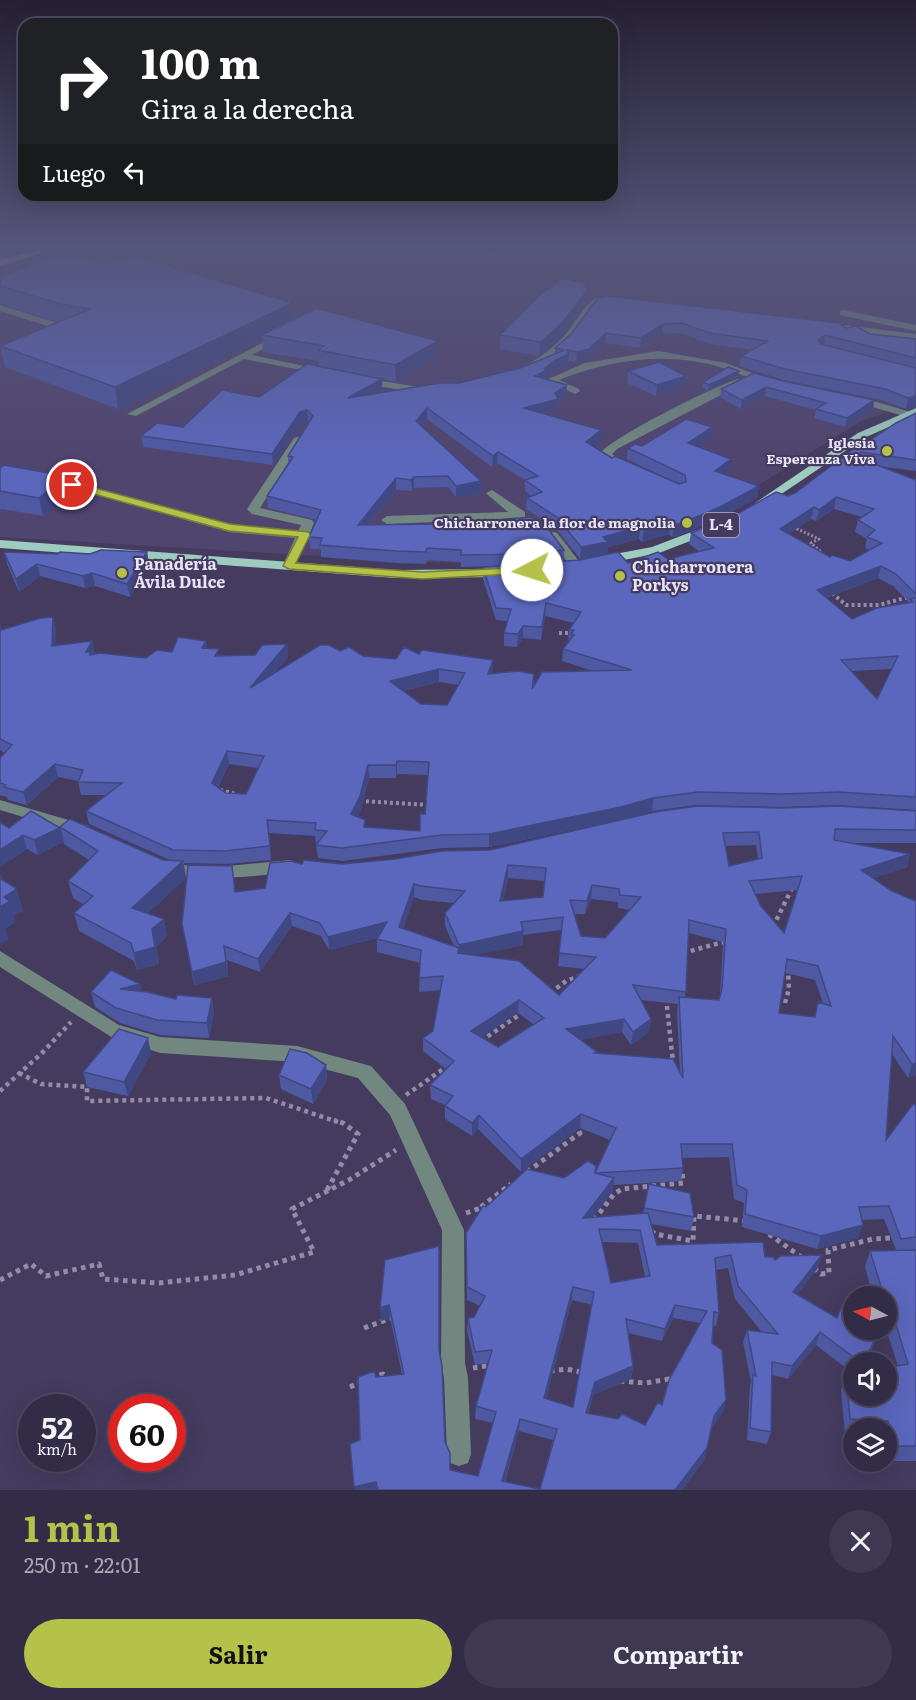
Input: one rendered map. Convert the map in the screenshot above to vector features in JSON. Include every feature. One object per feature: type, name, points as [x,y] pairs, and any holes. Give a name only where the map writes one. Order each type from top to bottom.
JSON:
[{"type":"main road","name":"L-4","points":[[746,512],[862,435],[912,412]]},
{"type":"main road","name":"L-4","points":[[579,564],[655,550],[715,527]]},
{"type":"main road","points":[[0,544],[422,575],[512,572]]},
{"type":"street","points":[[33,319],[54,325]]},
{"type":"street","points":[[525,369],[547,358],[566,341],[582,319]]},
{"type":"street","points":[[870,319],[916,328]]},
{"type":"street","points":[[836,327],[916,337]]},
{"type":"street","points":[[132,414],[296,328]]},
{"type":"street","points":[[575,391],[551,380],[588,365],[639,356],[672,355],[723,365],[781,385]]},
{"type":"street","points":[[243,356],[326,373]]},
{"type":"street","points":[[633,471],[608,458],[606,453],[671,415],[752,376]]},
{"type":"street","points":[[348,378],[410,390],[439,390]]},
{"type":"street","points":[[844,397],[912,412]]},
{"type":"street","points":[[289,566],[305,535],[308,524],[256,511],[253,508],[307,426]]},
{"type":"street","points":[[29,478],[72,485],[229,528],[305,535]]},
{"type":"street","points":[[492,493],[502,503],[551,533],[579,564]]},
{"type":"street","points":[[387,520],[520,514]]},
{"type":"street","points":[[0,804],[73,826],[101,838]]},
{"type":"street","points":[[151,861],[173,871],[226,872],[302,865]]},
{"type":"street","points":[[0,958],[113,1031],[160,1045],[297,1054],[363,1072],[393,1105],[453,1230],[454,1369],[459,1454]]},
{"type":"path","points":[[787,524],[819,539],[811,543],[820,551],[813,554]]},
{"type":"path","points":[[831,592],[846,604],[879,605],[916,595]]},
{"type":"path","points":[[558,633],[577,634]]},
{"type":"path","points":[[218,790],[242,796]]},
{"type":"path","points":[[352,801],[439,806]]},
{"type":"path","points":[[769,936],[792,886],[801,886]]},
{"type":"path","points":[[675,953],[687,954],[703,946],[738,939]]},
{"type":"path","points":[[785,1003],[789,989],[788,962]]},
{"type":"path","points":[[547,994],[567,981],[587,974]]},
{"type":"path","points":[[664,990],[674,1073]]},
{"type":"path","points":[[480,1043],[528,1008]]},
{"type":"path","points":[[0,1090],[44,1052],[82,1010]]},
{"type":"path","points":[[393,1105],[451,1063]]},
{"type":"path","points":[[19,1073],[41,1084],[87,1087],[87,1101],[267,1098],[343,1123],[358,1134],[326,1192]]},
{"type":"path","points":[[524,1174],[579,1133],[571,1124]]},
{"type":"path","points":[[0,1280],[31,1264],[46,1276],[99,1264],[103,1279],[158,1283],[235,1275],[314,1252],[292,1209],[350,1180],[407,1143],[405,1127]]},
{"type":"path","points":[[602,1222],[589,1225],[614,1194],[622,1189],[682,1183],[681,1164]]},
{"type":"path","points":[[449,1221],[481,1207],[515,1181]]},
{"type":"path","points":[[481,1207],[487,1211]]},
{"type":"path","points":[[643,1225],[655,1234],[693,1241],[694,1216],[747,1221],[756,1226]]},
{"type":"path","points":[[764,1231],[791,1248],[821,1274],[829,1273],[828,1250],[873,1239],[890,1238],[899,1228]]},
{"type":"path","points":[[364,1328],[397,1317]]},
{"type":"path","points":[[454,1369],[496,1364]]},
{"type":"path","points":[[541,1367],[550,1371],[567,1369],[595,1376]]},
{"type":"path","points":[[350,1387],[383,1374],[391,1382]]},
{"type":"path","points":[[613,1380],[631,1384],[669,1379],[676,1383]]},
{"type":"shaded area","points":[[0,319],[916,319],[916,403],[863,420],[739,497],[595,546],[518,559],[476,563],[420,562],[0,537]]},
{"type":"building","points":[[67,319],[260,319],[115,387],[0,346]]},
{"type":"building","points":[[295,319],[355,319],[438,341],[395,365],[318,350],[324,346],[262,335]]},
{"type":"building","points":[[516,319],[565,319],[540,342],[500,335]]},
{"type":"building","points":[[583,319],[801,319],[839,323],[846,328],[856,326],[870,334],[916,339],[916,358],[825,335],[818,340],[821,344],[916,368],[916,396],[908,398],[885,389],[785,369],[741,356],[768,341],[710,333],[682,323],[663,324],[641,338],[606,333],[589,349],[577,352],[567,350],[569,354],[554,361],[545,368],[545,371],[535,376],[567,385],[555,393],[558,399],[524,408],[601,430],[586,442],[612,458],[615,456],[679,484],[686,482],[685,475],[628,448],[635,444],[642,446],[686,419],[712,427],[688,443],[731,459],[715,471],[759,486],[720,507],[682,523],[674,525],[670,522],[644,530],[640,527],[603,537],[608,542],[581,547],[557,517],[527,498],[542,492],[525,480],[538,476],[498,452],[493,456],[427,408],[416,421],[481,481],[456,486],[448,476],[414,477],[411,480],[396,478],[358,525],[448,524],[531,517],[546,526],[564,550],[525,554],[461,555],[461,550],[427,548],[426,552],[396,551],[320,545],[322,538],[309,537],[321,510],[267,496],[293,457],[288,456],[313,416],[307,410],[300,412],[272,454],[141,436],[157,423],[183,427],[222,390],[259,397],[307,364],[382,379],[348,398],[440,383],[459,383],[520,368],[565,350],[555,348],[571,334]]},
{"type":"building","points":[[659,362],[686,376],[657,385],[628,371]]},
{"type":"building","points":[[728,367],[739,371],[709,385],[703,382]]},
{"type":"building","points":[[754,373],[874,400],[847,418],[816,409],[826,403],[766,387],[742,400],[721,389]]},
{"type":"building","points":[[916,413],[916,460],[861,452],[859,458],[916,480],[916,594],[896,574],[881,566],[817,590],[852,619],[877,608],[913,602],[910,599],[916,598],[916,797],[839,792],[783,794],[698,792],[653,798],[621,807],[489,834],[442,835],[342,848],[316,845],[327,831],[315,830],[316,823],[267,820],[270,846],[225,851],[173,850],[86,811],[122,783],[78,782],[83,770],[55,764],[23,792],[4,787],[6,785],[0,783],[0,758],[12,745],[0,739],[0,625],[1,630],[41,618],[53,617],[52,646],[92,641],[86,652],[90,652],[90,655],[100,653],[146,658],[157,650],[172,652],[178,637],[206,641],[202,648],[219,649],[215,656],[255,655],[262,645],[287,644],[250,688],[320,645],[329,645],[340,651],[349,647],[363,656],[396,659],[404,647],[419,654],[422,650],[493,660],[488,674],[518,671],[534,674],[532,689],[542,672],[632,670],[563,649],[574,635],[571,634],[574,630],[569,630],[581,612],[546,603],[542,627],[523,626],[518,634],[504,633],[511,609],[496,608],[483,567],[580,560],[618,552],[628,563],[658,552],[668,559],[714,548],[691,533],[737,514],[776,492],[788,496],[795,493],[864,441],[863,445]],"holes":[[[836,497],[874,509],[858,520],[875,530],[867,537],[882,543],[850,561],[832,555],[830,557],[780,529],[814,507],[819,510]],[[898,656],[877,699],[841,660]],[[439,669],[465,673],[447,705],[421,704],[390,681]],[[227,751],[264,756],[246,794],[226,793],[212,783]],[[397,761],[429,762],[425,814],[420,814],[420,831],[364,827],[365,820],[351,814],[360,796],[368,765],[396,765]]]},
{"type":"building","points":[[4,465],[65,476],[39,498],[0,491],[0,468]]},
{"type":"building","points":[[101,550],[147,552],[127,584],[92,573],[83,576],[37,564],[16,579],[4,552],[90,554]]},
{"type":"building","points":[[698,806],[783,808],[839,806],[916,811],[916,830],[835,829],[834,840],[910,854],[861,870],[892,891],[916,901],[916,1063],[912,1064],[893,1036],[886,1140],[913,1104],[916,1105],[916,1237],[901,1239],[889,1206],[859,1207],[863,1225],[821,1236],[745,1214],[747,1190],[737,1185],[732,1144],[681,1144],[683,1168],[595,1173],[616,1128],[581,1114],[521,1159],[479,1115],[472,1123],[445,1106],[453,1096],[430,1085],[454,1061],[423,1038],[433,1031],[443,976],[419,978],[421,950],[377,939],[387,922],[328,937],[320,923],[290,913],[258,959],[224,946],[226,962],[192,972],[182,924],[188,865],[232,866],[235,892],[265,888],[270,863],[291,861],[302,864],[304,860],[342,864],[395,859],[442,851],[490,850],[655,812]],"holes":[[[759,832],[762,858],[729,866],[723,833]],[[508,865],[546,868],[543,897],[500,901]],[[802,876],[784,933],[761,906],[749,881]],[[414,884],[465,891],[445,913],[459,945],[523,931],[521,922],[563,917],[559,953],[596,957],[559,995],[519,961],[458,953],[459,948],[399,927]],[[592,885],[619,889],[620,895],[641,897],[605,938],[581,936],[570,900],[587,901]],[[689,920],[726,929],[722,989],[719,1000],[679,997],[683,1078],[673,1059],[595,1053],[597,1052],[566,1029],[624,1019],[633,1032],[651,1019],[633,985],[686,992]],[[787,959],[818,966],[831,1006],[818,1002],[815,1017],[779,1013]],[[519,1000],[544,1018],[498,1047],[471,1031]]]},
{"type":"building","points":[[31,811],[60,828],[34,840],[23,835],[0,850],[0,822],[9,828]]},
{"type":"building","points":[[70,819],[163,860],[183,861],[132,908],[164,919],[152,929],[155,947],[134,953],[131,943],[74,913],[93,896],[68,881],[98,851],[60,827]]},
{"type":"building","points":[[0,878],[17,889],[4,897],[10,901],[0,907]]},
{"type":"building","points":[[111,970],[140,984],[120,989],[176,999],[177,995],[212,998],[207,1023],[157,1020],[116,1008],[91,992]]},
{"type":"building","points":[[119,1029],[148,1038],[124,1082],[83,1072]]},
{"type":"building","points":[[290,1049],[307,1053],[326,1065],[311,1089],[279,1075]]},
{"type":"building","points":[[588,1161],[596,1166],[595,1173],[614,1178],[583,1218],[648,1213],[657,1245],[763,1242],[765,1257],[773,1257],[775,1260],[781,1256],[822,1255],[793,1292],[837,1318],[843,1303],[843,1340],[875,1340],[869,1352],[847,1352],[820,1332],[792,1366],[772,1362],[771,1432],[750,1428],[753,1374],[756,1376],[747,1330],[778,1334],[738,1286],[731,1255],[715,1258],[719,1313],[714,1312],[712,1343],[722,1350],[726,1400],[714,1416],[707,1448],[675,1490],[378,1490],[376,1482],[354,1487],[350,1444],[360,1440],[358,1377],[374,1371],[376,1377],[404,1374],[389,1305],[380,1308],[385,1260],[439,1246],[439,1350],[442,1366],[445,1442],[450,1453],[450,1470],[478,1476],[496,1412],[476,1406],[492,1350],[475,1352],[468,1318],[474,1317],[485,1296],[467,1287],[466,1233],[483,1206],[486,1207],[527,1169],[564,1178]],"holes":[[[599,1229],[640,1230],[650,1276],[611,1283]],[[573,1287],[594,1292],[573,1407],[544,1398]],[[675,1305],[707,1311],[669,1380],[662,1405],[658,1402],[645,1425],[622,1414],[618,1419],[586,1413],[595,1382],[633,1366],[626,1319],[665,1329]],[[520,1419],[557,1429],[540,1489],[502,1481]]]},
{"type":"building","points":[[649,1184],[690,1193],[694,1217],[644,1208]]},
{"type":"building","points":[[916,1250],[916,1446],[897,1446],[897,1418],[850,1418],[849,1406],[897,1406],[897,1366],[908,1364],[897,1328],[897,1286],[881,1286],[870,1251]]},
{"type":"place","name":"Iglesia Esperanza Viva","points":[[887,451]]},
{"type":"place","name":"Chicharronera la flor de magnolia","points":[[687,523]]},
{"type":"place","name":"Panadería Ávila Dulce","points":[[122,573]]},
{"type":"place","name":"Chicharronera Porkys","points":[[620,576]]},
{"type":"route","points":[[72,485],[229,528],[305,535],[289,566],[422,575],[532,570]]}]
